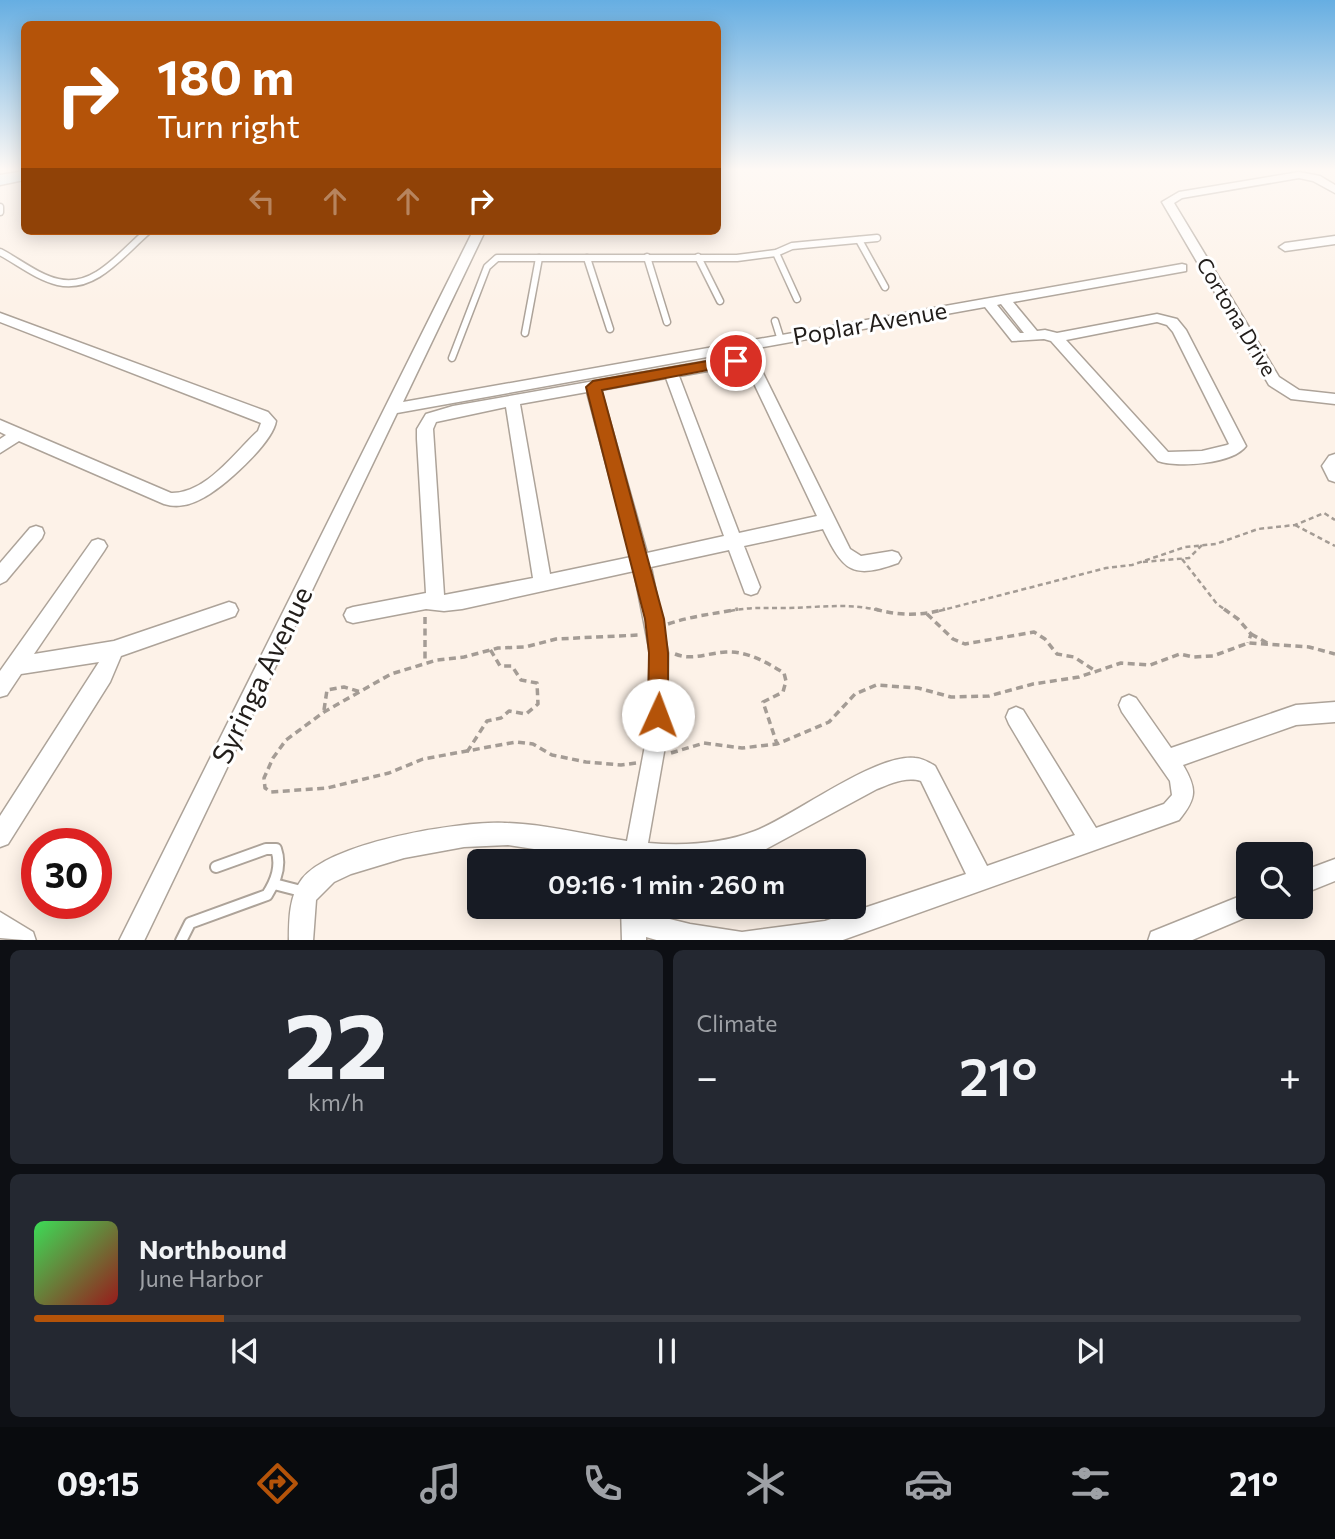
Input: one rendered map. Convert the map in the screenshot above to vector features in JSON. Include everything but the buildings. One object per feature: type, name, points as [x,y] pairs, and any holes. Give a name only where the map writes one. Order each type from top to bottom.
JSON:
[{"type":"street","name":"Cortona Drive","points":[[1175,214],[1274,381],[1296,395],[1335,399]]},
{"type":"street","name":"Syringa Avenue","points":[[131,940],[477,235]]},
{"type":"street","points":[[1285,247],[1329,242],[1335,251]]},
{"type":"street","name":"Poplar Avenue","points":[[392,409],[1182,268]]},
{"type":"street","points":[[1004,300],[1034,336]]},
{"type":"street","points":[[988,303],[1017,338],[1045,334],[1056,338],[1163,457],[1175,459],[1228,452],[1238,446],[1179,330],[1172,322],[1157,318],[1056,338]]},
{"type":"street","points":[[0,317],[263,416],[269,421],[263,435],[201,493],[183,501],[170,499],[0,426]]},
{"type":"street","points":[[436,602],[425,439],[427,423],[442,413],[736,361],[751,364],[844,554],[854,563],[866,564],[892,558]]},
{"type":"street","points":[[671,372],[751,587]]},
{"type":"street","points":[[593,387],[641,563],[659,653],[660,695],[654,755],[635,849]]},
{"type":"street","points":[[512,402],[543,583]]},
{"type":"street","points":[[0,447],[17,434]]},
{"type":"street","points":[[1335,460],[1330,466],[1335,476]]},
{"type":"street","points":[[353,615],[412,603],[462,601],[827,521]]},
{"type":"street","points":[[0,576],[36,533]]},
{"type":"street","points":[[5,678],[98,546]]},
{"type":"street","points":[[5,678],[114,650],[229,610]]},
{"type":"street","points":[[0,836],[103,675],[114,650]]},
{"type":"street","points":[[749,940],[776,940],[825,933],[869,920],[1171,812],[1182,799],[1183,788],[1129,705]]},
{"type":"street","points":[[1167,760],[1296,715],[1335,712]]},
{"type":"street","points":[[1016,717],[1091,840]]},
{"type":"street","points":[[740,849],[772,836],[868,780],[917,766],[923,768],[929,776],[981,879]]},
{"type":"street","points":[[301,940],[302,908],[307,892],[325,873],[345,865],[414,845],[467,835],[508,834],[594,849]]},
{"type":"street","points":[[1313,879],[1335,870]]},
{"type":"street","points":[[1160,940],[1236,910]]},
{"type":"street","points":[[634,923],[690,936],[736,940]]},
{"type":"street","points":[[0,924],[23,940]]},
{"type":"lane","points":[[0,252],[50,279],[72,284],[93,276],[144,235]]},
{"type":"lane","points":[[452,358],[489,263],[502,257],[737,258],[776,254],[792,246],[877,238]]},
{"type":"lane","points":[[859,240],[885,287]]},
{"type":"lane","points":[[776,254],[797,299]]},
{"type":"lane","points":[[647,257],[667,322]]},
{"type":"lane","points":[[698,257],[720,301]]},
{"type":"lane","points":[[525,333],[538,258]]},
{"type":"lane","points":[[587,258],[610,328]]},
{"type":"lane","points":[[775,321],[781,340]]},
{"type":"lane","points":[[181,940],[190,923],[267,895],[274,884],[279,855],[276,849],[266,849],[216,867]]},
{"type":"lane","points":[[274,884],[307,892]]},
{"type":"path","points":[[1335,520],[1324,513],[1317,514],[1295,525],[1258,529],[1216,544],[1185,547],[1140,562],[929,615],[895,615],[867,607],[846,608],[828,604],[784,608],[753,606],[707,616],[690,616],[635,635],[556,639],[525,647],[490,649],[464,657],[425,663],[382,678],[311,720],[286,740],[273,758],[264,778],[265,788],[271,792],[306,791],[358,782],[423,759],[516,742],[533,744],[558,756],[621,765],[632,762],[642,764],[654,755],[686,750],[704,743],[760,748],[777,744],[829,722],[855,694],[876,685],[918,688],[951,697],[989,696],[1033,684],[1097,672],[1121,663],[1160,662],[1180,654],[1193,657],[1213,656],[1248,643],[1273,647],[1309,647],[1335,654]]},
{"type":"path","points":[[1295,525],[1335,546]]},
{"type":"path","points":[[1140,562],[1189,558],[1203,544]]},
{"type":"path","points":[[1182,559],[1203,588],[1223,609],[1238,619],[1251,634],[1273,647]]},
{"type":"path","points":[[425,663],[425,616],[436,602]]},
{"type":"path","points":[[929,615],[953,639],[965,644],[1034,632],[1045,639],[1057,654],[1074,657],[1097,672]]},
{"type":"path","points":[[1248,643],[1251,634]]},
{"type":"path","points":[[467,752],[487,722],[500,718],[509,711],[526,714],[538,704],[538,688],[533,681],[521,680],[512,666],[500,666],[490,649]]},
{"type":"path","points":[[659,653],[667,650],[684,659],[692,659],[719,652],[739,652],[760,659],[784,674],[786,681],[783,692],[763,702],[777,744]]},
{"type":"path","points":[[324,712],[327,690],[336,685],[360,692]]},
{"type":"route","points":[[658,715],[659,653],[654,619],[593,387],[736,361]]}]
